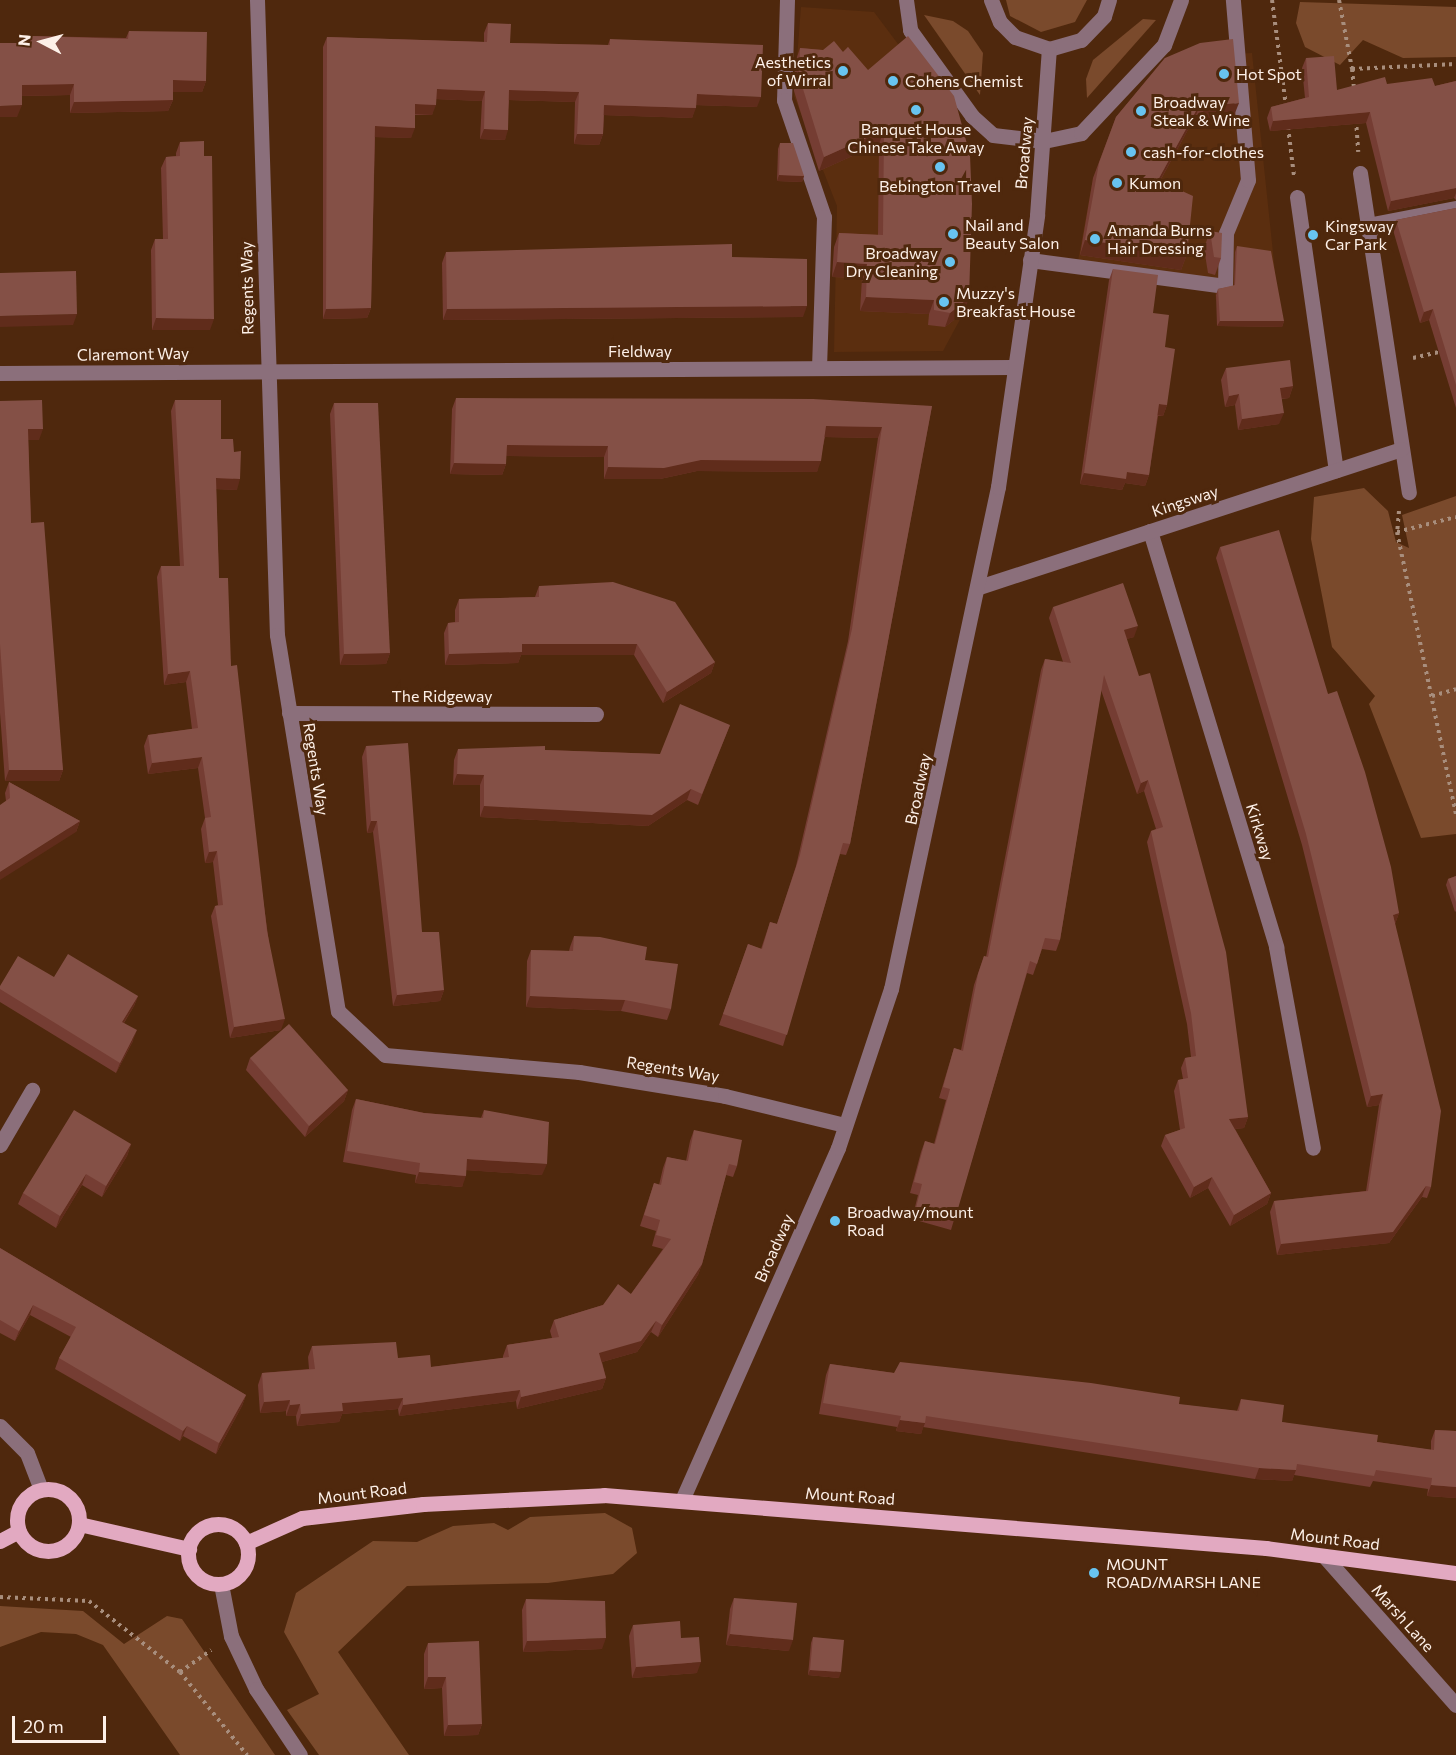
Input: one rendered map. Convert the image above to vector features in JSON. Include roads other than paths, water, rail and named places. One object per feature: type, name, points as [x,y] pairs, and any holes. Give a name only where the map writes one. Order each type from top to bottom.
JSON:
[{"type":"main road","points":[[41,1489],[70,1498],[80,1524],[69,1543],[53,1551],[33,1548],[19,1531],[23,1501],[41,1489]]},
{"type":"main road","name":"Mount Road","points":[[246,1543],[302,1518],[423,1504],[604,1495],[1324,1556],[1456,1573]]},
{"type":"main road","points":[[80,1524],[189,1549]]},
{"type":"main road","points":[[215,1525],[234,1528],[246,1543],[244,1570],[221,1584],[196,1574],[189,1549],[198,1532],[215,1525]]},
{"type":"main road","points":[[0,1541],[19,1531]]},
{"type":"street","name":"Regents Way","points":[[257,0],[277,635],[338,1011],[385,1055],[579,1072],[725,1096],[845,1125]]},
{"type":"street","points":[[787,0],[784,100],[824,217],[819,367]]},
{"type":"street","points":[[906,0],[910,30],[972,116],[993,135],[1044,141],[1081,133],[1164,45],[1180,0]]},
{"type":"street","points":[[991,0],[1000,22],[1015,37],[1049,49],[1081,40],[1104,16],[1109,0]]},
{"type":"street","points":[[1030,260],[1225,286],[1226,232],[1248,180],[1233,0]]},
{"type":"street","name":"Broadway","points":[[682,1500],[845,1125],[891,989],[979,586],[1030,260],[1044,141],[1049,49]]},
{"type":"street","points":[[1359,173],[1409,492]]},
{"type":"street","points":[[1297,197],[1336,470]]},
{"type":"street","points":[[1367,225],[1456,208]]},
{"type":"street","name":"Fieldway","points":[[267,371],[1013,367]]},
{"type":"street","name":"Claremont Way","points":[[0,374],[267,371]]},
{"type":"street","name":"Kingsway","points":[[979,586],[1401,449]]},
{"type":"street","name":"Kirkway","points":[[1150,531],[1276,947],[1313,1148]]},
{"type":"street","name":"The Ridgeway","points":[[289,713],[596,714]]},
{"type":"street","points":[[0,1145],[32,1090]]},
{"type":"street","points":[[0,1426],[27,1452],[41,1489]]},
{"type":"street","name":"Marsh Lane","points":[[1324,1556],[1456,1705]]},
{"type":"street","points":[[221,1584],[231,1636],[256,1689],[300,1755]]},
{"type":"place","name":"Aesthetics of Wirral","points":[[843,71]]},
{"type":"place","name":"Hot Spot","points":[[1224,74]]},
{"type":"place","name":"Cohens Chemist","points":[[893,81]]},
{"type":"place","name":"Banquet House Chinese Take Away","points":[[916,110]]},
{"type":"place","name":"Broadway Steak & Wine","points":[[1141,111]]},
{"type":"place","name":"cash-for-clothes","points":[[1131,152]]},
{"type":"place","name":"Bebington Travel","points":[[940,167]]},
{"type":"place","name":"Kumon","points":[[1117,183]]},
{"type":"place","name":"Nail and Beauty Salon","points":[[953,234]]},
{"type":"place","name":"Kingsway Car Park","points":[[1313,235]]},
{"type":"place","name":"Amanda Burns Hair Dressing","points":[[1095,239]]},
{"type":"place","name":"Broadway Dry Cleaning","points":[[950,262]]},
{"type":"place","name":"Muzzy's Breakfast House","points":[[944,302]]},
{"type":"place","name":"Broadway/mount Road","points":[[835,1221]]},
{"type":"place","name":"MOUNT ROAD/MARSH LANE","points":[[1094,1573]]}]
